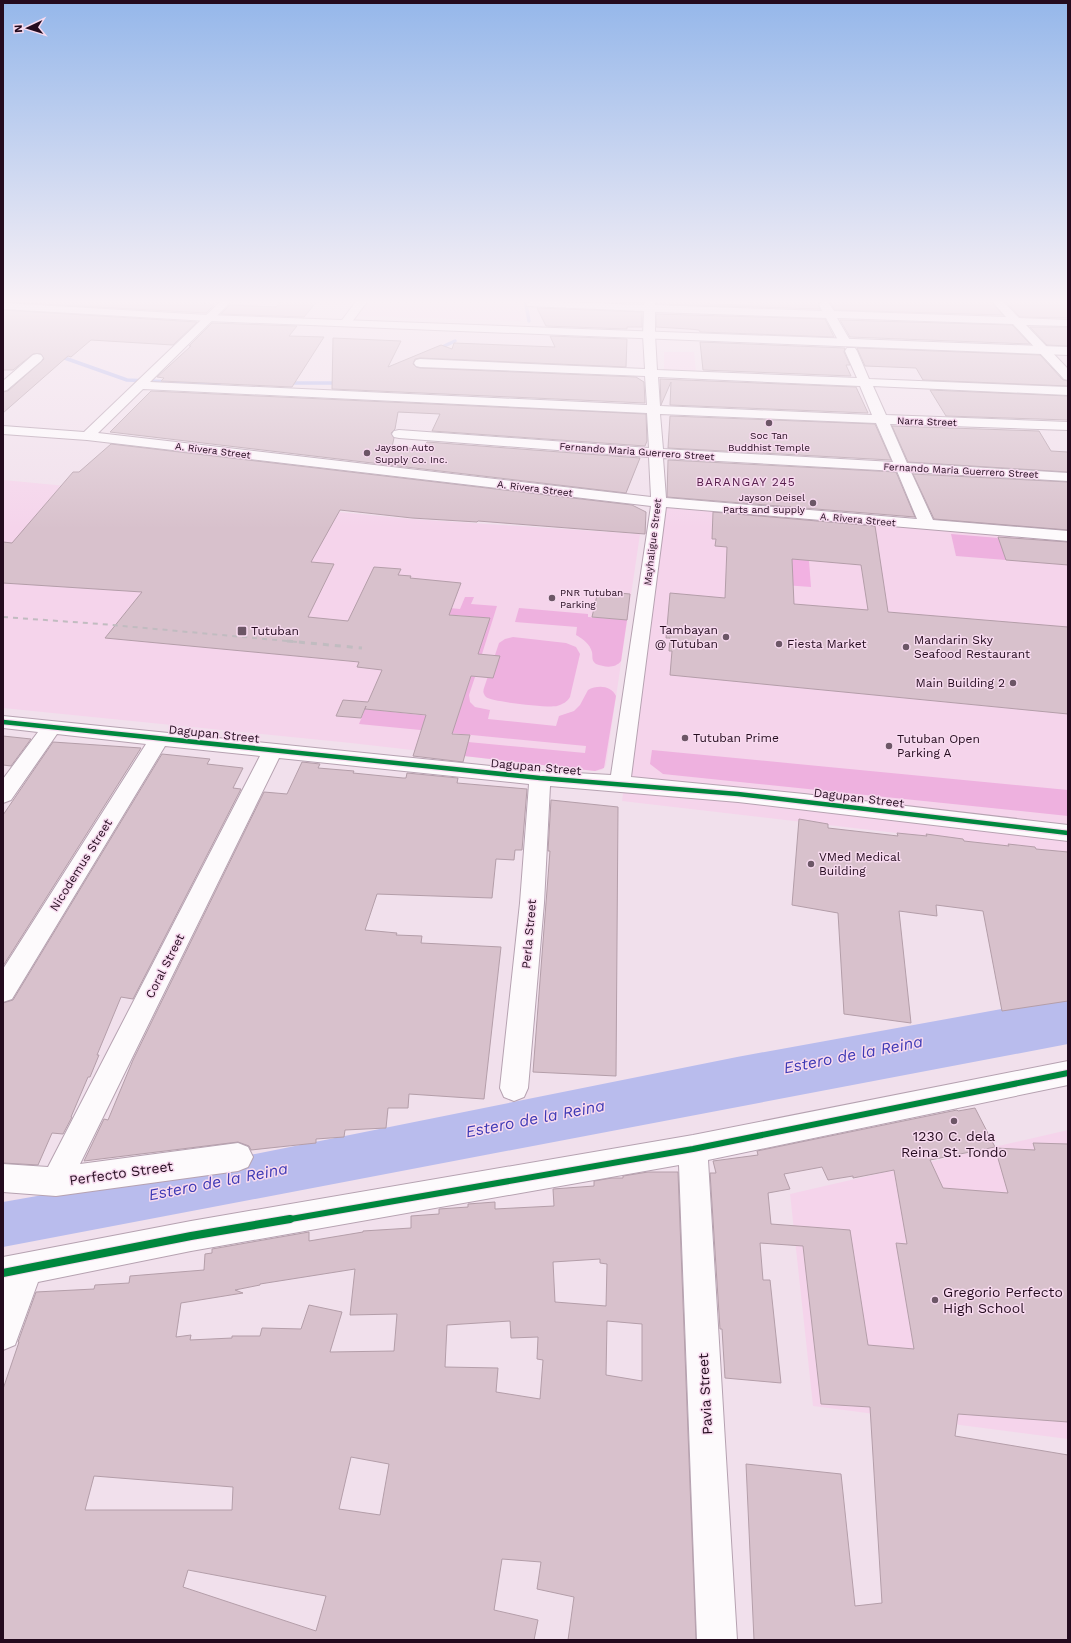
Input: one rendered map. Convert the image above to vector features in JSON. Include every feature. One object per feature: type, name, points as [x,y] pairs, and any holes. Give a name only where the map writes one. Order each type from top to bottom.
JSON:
[{"type":"street","points":[[3,387],[16,376]]},
{"type":"street","points":[[86,436],[148,376]]},
{"type":"street","name":"Mayhaligue Street","points":[[620,783],[659,502],[651,376]]},
{"type":"street","points":[[738,376],[1068,391]]},
{"type":"street","points":[[861,376],[927,524]]},
{"type":"street","name":"Narra Street","points":[[142,381],[654,410],[880,420],[1068,426]]},
{"type":"street","name":"A. Rivera Street","points":[[3,430],[86,436],[659,502],[1068,536]]},
{"type":"street","name":"Fernando Maria Guerrero Street","points":[[398,434],[656,453],[1068,476]]},
{"type":"street","name":"Dagupan Street","points":[[3,722],[540,778],[620,783],[827,804],[1068,833]]},
{"type":"street","points":[[3,795],[52,727]]},
{"type":"street","name":"Nicodemus Street","points":[[3,992],[160,738]]},
{"type":"street","name":"Coral Street","points":[[56,1182],[273,750]]},
{"type":"street","name":"Perla Street","points":[[514,1088],[532,903],[540,778]]},
{"type":"street","points":[[3,1333],[16,1270],[198,1235],[693,1149],[1068,1073]]},
{"type":"street","name":"Pavia Street","points":[[693,1149],[717,1640]]},
{"type":"street","name":"Perfecto Street","points":[[3,1178],[56,1182],[238,1157]]},
{"type":"shaded area","points":[[3,480],[412,519],[640,534],[606,765],[602,770],[595,771],[351,743],[3,708]]},
{"type":"shaded area","points":[[661,503],[1068,537],[1068,853],[622,801]]},
{"type":"shaded area","points":[[790,521],[806,522],[811,587],[784,585]]},
{"type":"shaded area","points":[[951,534],[999,538],[1006,560],[956,556]]},
{"type":"shaded area","points":[[465,597],[474,597],[471,604],[497,606],[482,654],[478,654],[489,618],[442,614],[409,604],[460,609]]},
{"type":"shaded area","points":[[519,608],[588,614],[588,617],[627,620],[621,661],[619,664],[613,666],[594,663],[590,647],[584,640],[576,635],[577,627],[515,622]]},
{"type":"shaded area","points":[[513,637],[566,643],[576,647],[580,654],[570,697],[566,702],[557,706],[543,706],[498,701],[485,696],[484,689],[499,643],[505,639]]},
{"type":"shaded area","points":[[471,676],[475,677],[469,695],[470,702],[475,707],[490,710],[488,719],[556,726],[559,716],[574,711],[580,705],[588,690],[595,687],[604,687],[614,692],[616,696],[604,768],[595,771],[464,756],[468,742],[585,753],[586,746],[359,724],[365,709],[457,719]]},
{"type":"shaded area","points":[[652,750],[1068,790],[1068,816],[663,774],[650,764]]},
{"type":"shaded area","name":"Gregorio Perfecto High School","points":[[1068,1130],[1068,1439],[813,1406],[790,1194]]},
{"type":"water","name":"Estero de la Reina","points":[[1068,997],[1068,1044],[3,1247],[3,1202],[111,1183],[737,1057]]},
{"type":"building","points":[[25,376],[46,376],[3,413],[3,392],[8,391]]},
{"type":"building","points":[[158,376],[299,376],[292,387],[161,381],[164,378],[157,377]]},
{"type":"building","points":[[332,376],[636,377],[644,382],[645,403],[332,389]]},
{"type":"building","points":[[920,376],[1059,376],[1063,380],[1068,381],[1068,386],[923,380]]},
{"type":"building","points":[[660,379],[856,387],[868,413],[670,405],[671,382],[661,405]]},
{"type":"building","points":[[930,390],[1068,396],[1068,420],[946,416]]},
{"type":"building","points":[[151,391],[646,414],[647,441],[645,446],[432,431],[440,414],[398,412],[395,429],[391,433],[394,438],[392,447],[423,449],[427,442],[640,458],[626,493],[110,432]]},
{"type":"building","points":[[670,416],[875,424],[891,460],[668,448]]},
{"type":"building","points":[[892,426],[1039,431],[1051,451],[1068,452],[1068,472],[908,462]]},
{"type":"building","points":[[111,444],[632,505],[646,512],[645,534],[478,521],[412,518],[340,510],[311,562],[334,564],[308,617],[348,621],[374,567],[401,569],[398,575],[411,576],[410,578],[461,583],[449,615],[490,618],[478,654],[500,656],[493,678],[471,676],[452,734],[470,735],[463,762],[413,756],[426,715],[365,709],[366,706],[361,718],[336,716],[343,700],[368,702],[382,670],[357,667],[359,662],[105,638],[142,592],[3,583],[3,542],[12,543],[73,472],[79,472]]},
{"type":"building","points":[[668,460],[896,472],[915,517],[667,497]]},
{"type":"building","points":[[913,474],[1068,482],[1068,530],[934,519]]},
{"type":"building","points":[[713,512],[875,526],[888,612],[1068,627],[1068,714],[670,675],[672,651],[669,651],[670,638],[666,638],[670,593],[725,598],[727,547],[715,546],[716,539],[712,539]],"holes":[[[792,559],[861,565],[868,610],[794,604]]]},
{"type":"building","points":[[998,537],[1068,542],[1068,565],[1006,560]]},
{"type":"building","points":[[598,591],[630,594],[627,620],[592,617]]},
{"type":"building","points":[[3,736],[31,739],[11,766],[3,765]]},
{"type":"building","points":[[53,742],[141,748],[3,966],[3,815]]},
{"type":"building","points":[[162,754],[210,759],[207,764],[243,768],[233,788],[241,789],[133,999],[121,997],[97,1055],[99,1055],[90,1077],[88,1077],[72,1117],[63,1134],[52,1133],[38,1165],[3,1163],[3,1003],[13,1000]]},
{"type":"building","points":[[302,762],[320,764],[318,768],[354,771],[353,773],[406,778],[407,773],[458,778],[457,783],[527,789],[522,850],[515,850],[514,860],[496,859],[492,898],[377,894],[365,930],[397,933],[396,935],[422,936],[421,943],[501,947],[484,1099],[409,1094],[408,1108],[388,1108],[386,1128],[345,1130],[344,1137],[316,1139],[316,1143],[251,1150],[249,1146],[238,1142],[84,1161],[104,1119],[108,1120],[133,1060],[264,792],[287,794]]},
{"type":"building","points":[[551,800],[618,807],[616,1076],[533,1072],[550,851],[548,851]]},
{"type":"building","points":[[799,819],[828,824],[828,828],[898,836],[897,833],[927,836],[926,834],[963,839],[964,841],[1009,846],[1008,844],[1035,847],[1036,849],[1068,852],[1068,1001],[1002,1011],[983,911],[936,905],[937,916],[899,911],[911,1023],[844,1014],[838,913],[792,905]]},
{"type":"building","points":[[975,1108],[995,1147],[930,1160],[943,1188],[1008,1193],[995,1148],[1035,1150],[1033,1143],[1068,1144],[1068,1422],[958,1414],[955,1436],[1068,1455],[1068,1640],[754,1640],[746,1464],[841,1474],[855,1606],[882,1603],[870,1407],[821,1404],[803,1246],[760,1243],[763,1280],[770,1280],[781,1383],[725,1378],[722,1329],[720,1329],[710,1173],[716,1173],[713,1161],[758,1155],[757,1151]],"holes":[[[822,1167],[828,1180],[853,1176],[853,1178],[894,1170],[907,1244],[896,1243],[914,1349],[868,1345],[850,1230],[771,1224],[768,1193],[790,1189],[784,1174]]]},
{"type":"building","points":[[648,1172],[678,1172],[696,1640],[568,1640],[574,1597],[537,1589],[541,1562],[502,1559],[494,1610],[538,1620],[534,1640],[3,1640],[3,1389],[36,1292],[94,1289],[95,1285],[129,1283],[130,1276],[204,1270],[205,1254],[212,1253],[212,1249],[309,1232],[309,1241],[363,1231],[411,1228],[411,1216],[439,1214],[439,1209],[468,1207],[468,1204],[495,1202],[495,1209],[554,1206],[553,1189],[594,1186],[594,1181],[623,1178],[623,1176]],"holes":[[[600,1259],[600,1263],[607,1264],[606,1306],[555,1302],[553,1262]],[[355,1269],[350,1315],[397,1314],[394,1351],[330,1352],[342,1312],[309,1305],[301,1329],[262,1328],[260,1336],[232,1336],[232,1338],[190,1340],[191,1335],[176,1337],[181,1303],[243,1293],[235,1290]],[[510,1321],[511,1338],[538,1337],[537,1359],[543,1360],[540,1399],[496,1392],[498,1368],[445,1367],[447,1325]],[[607,1321],[642,1324],[642,1381],[606,1375]],[[351,1457],[389,1464],[380,1515],[339,1509]],[[94,1476],[233,1487],[232,1510],[85,1510]],[[188,1570],[326,1596],[316,1631],[183,1587]]]},
{"type":"waterway","points":[[115,376],[127,380],[219,384]]},
{"type":"waterway","points":[[286,383],[339,383]]},
{"type":"railway","points":[[3,617],[101,624],[298,642]]},
{"type":"railway","points":[[287,641],[362,648]]},
{"type":"cycle path","points":[[3,722],[540,778],[606,782],[738,794],[1068,833]]},
{"type":"cycle path","points":[[3,1273],[191,1236],[693,1149],[1068,1073]]},
{"type":"place","name":"Soc Tan Buddhist Temple","points":[[769,423]]},
{"type":"place","name":"Jayson Auto Supply Co. Inc.","points":[[367,453]]},
{"type":"place","name":"Jayson Deisel Parts and supply","points":[[813,503]]},
{"type":"place","name":"PNR Tutuban Parking","points":[[552,598]]},
{"type":"place","name":"Tutuban","points":[[242,631]]},
{"type":"place","name":"Tambayan @ Tutuban","points":[[726,637]]},
{"type":"place","name":"Fiesta Market","points":[[779,644]]},
{"type":"place","name":"Mandarin Sky Seafood Restaurant","points":[[906,647]]},
{"type":"place","name":"Main Building 2","points":[[1013,683]]},
{"type":"place","name":"Tutuban Prime","points":[[685,738]]},
{"type":"place","name":"Tutuban Open Parking A","points":[[889,746]]},
{"type":"place","name":"VMed Medical Building","points":[[811,864]]},
{"type":"place","name":"1230 C. dela Reina St. Tondo","points":[[954,1121]]},
{"type":"place","name":"Gregorio Perfecto High School","points":[[935,1300]]},
{"type":"district","name":"BARANGAY 245","points":[[746,482]]}]
